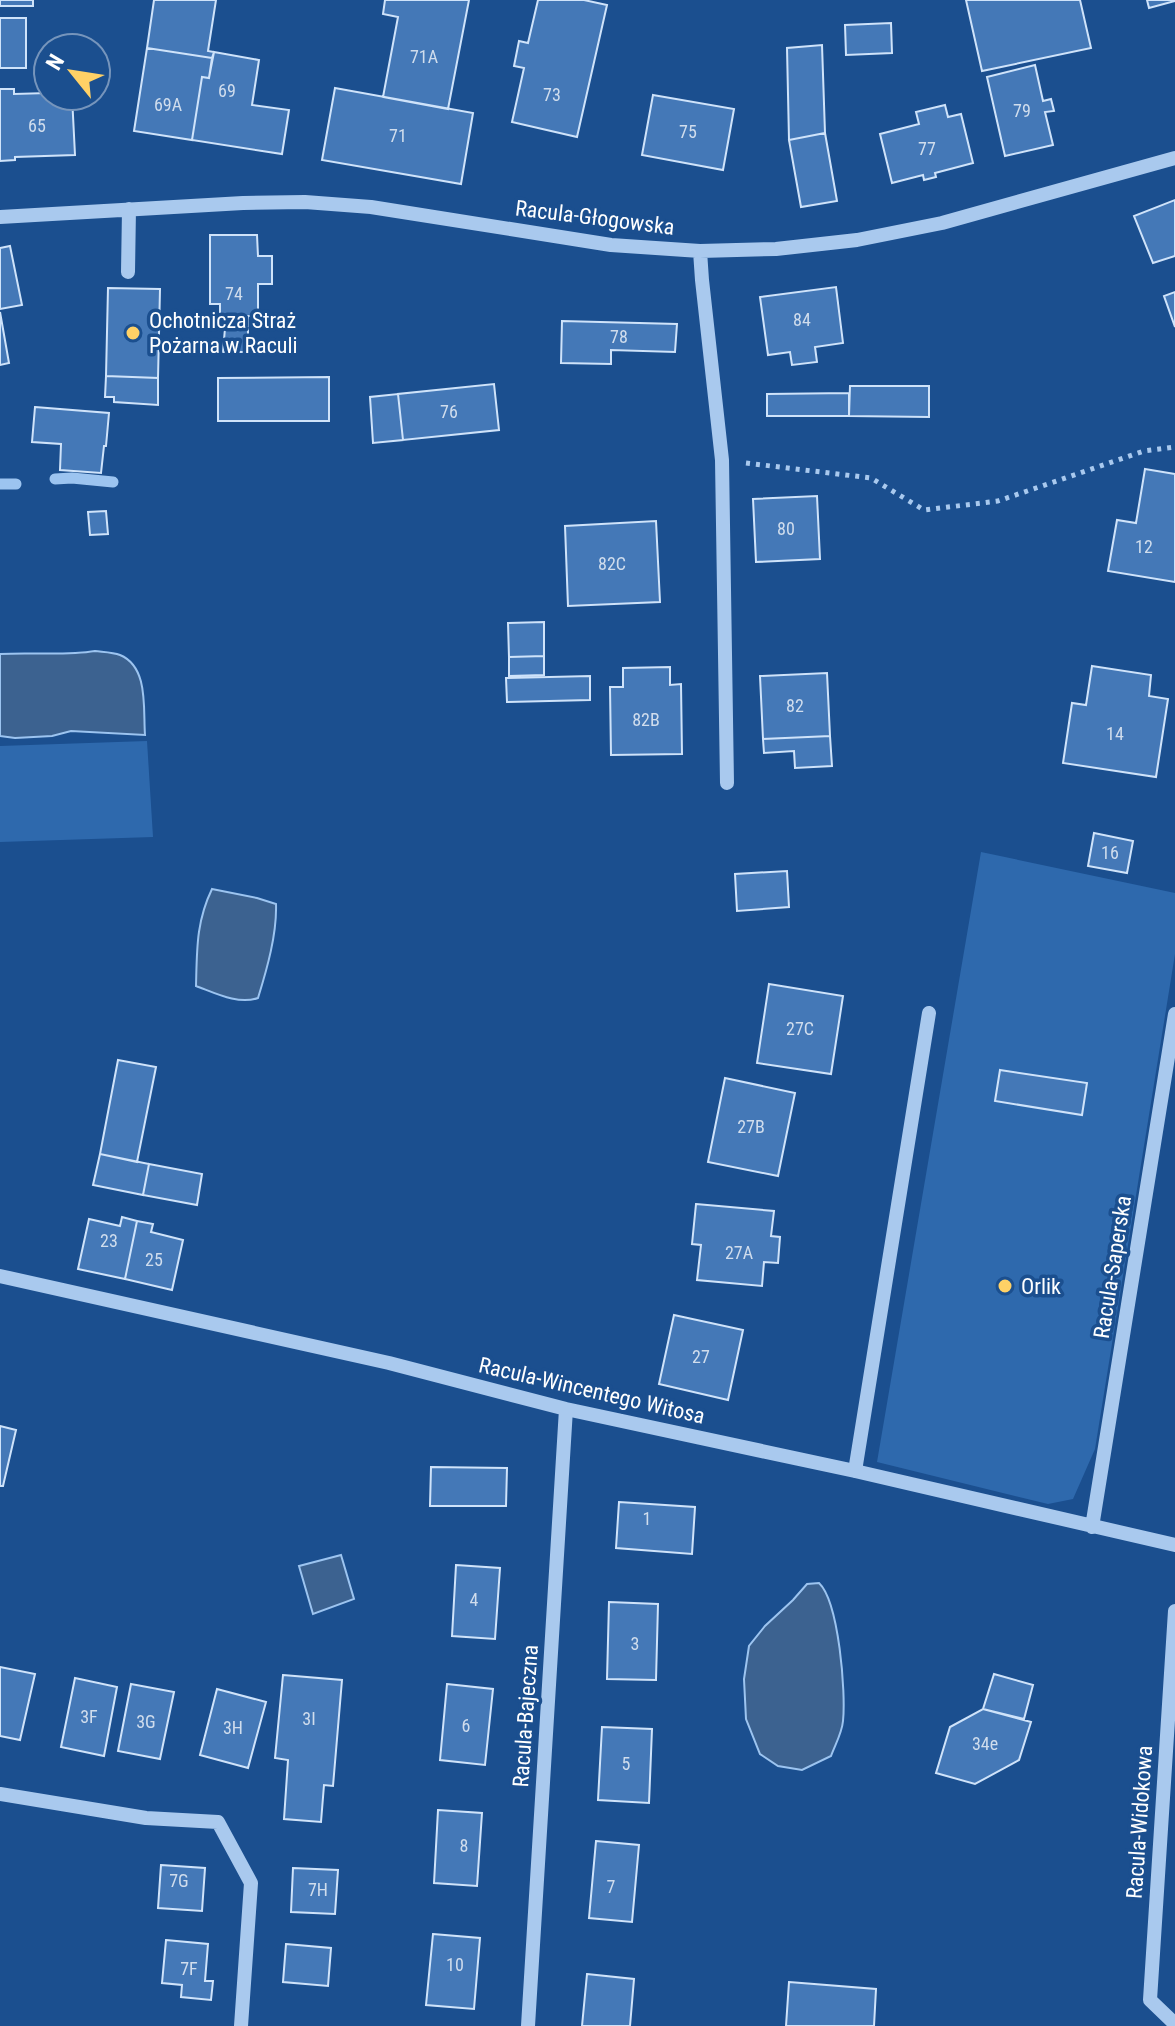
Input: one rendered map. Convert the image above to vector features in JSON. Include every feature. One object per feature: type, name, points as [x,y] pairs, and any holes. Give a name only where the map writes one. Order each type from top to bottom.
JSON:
[{"type":"street","name":"Racula-Głogowska","points":[[0,217],[294,202],[371,207],[611,245],[700,251],[776,249],[857,240],[942,223],[1175,158]]},
{"type":"street","points":[[128,272],[129,209]]},
{"type":"street","points":[[700,251],[722,460],[727,783]]},
{"type":"street","points":[[855,1471],[929,1013]]},
{"type":"street","name":"Racula-Saperska","points":[[1092,1527],[1175,1014]]},
{"type":"street","name":"Racula-Wincentego Witosa","points":[[0,1276],[389,1363],[566,1409],[855,1471],[1175,1545]]},
{"type":"street","name":"Racula-Bajeczna","points":[[528,2026],[566,1409]]},
{"type":"street","name":"Racula-Widokowa","points":[[1175,1611],[1150,2000],[1175,2024]]},
{"type":"street","points":[[0,1794],[146,1818],[218,1822],[251,1883],[241,2026]]},
{"type":"path","points":[[722,460],[871,478],[924,510],[998,501],[1144,451],[1175,447]]},
{"type":"shaded area","points":[[95,651],[120,655],[136,669],[143,690],[145,735],[71,731],[52,736],[0,736],[0,654]]},
{"type":"shaded area","points":[[147,741],[153,837],[0,842],[0,746]]},
{"type":"shaded area","points":[[981,852],[1175,893],[1175,954],[1095,1449],[1073,1499],[1048,1504],[877,1462]]},
{"type":"shaded area","points":[[212,889],[276,904],[273,939],[258,998],[235,999],[196,986],[200,925]]},
{"type":"shaded area","points":[[341,1555],[354,1599],[313,1614],[299,1566]]},
{"type":"shaded area","points":[[819,1583],[826,1593],[836,1628],[842,1670],[843,1721],[831,1756],[802,1770],[778,1766],[760,1754],[746,1719],[744,1679],[749,1646],[807,1584]]},
{"type":"building","points":[[0,0],[33,0],[33,6],[0,6]]},
{"type":"building","points":[[154,0],[216,0],[208,51],[214,52],[212,58],[147,48]]},
{"type":"building","points":[[385,0],[469,0],[448,109],[383,97],[398,17],[383,14]]},
{"type":"building","points":[[538,0],[584,0],[607,5],[577,137],[512,122],[524,68],[514,66],[519,41],[528,43]]},
{"type":"building","points":[[966,0],[1080,0],[1091,48],[982,71]]},
{"type":"building","points":[[1147,0],[1175,0],[1175,1],[1149,8]]},
{"type":"building","points":[[0,18],[26,18],[26,68],[0,68]]},
{"type":"building","points":[[891,23],[892,53],[846,55],[845,25]]},
{"type":"building","points":[[822,45],[825,133],[789,140],[787,48]]},
{"type":"building","points":[[147,48],[212,58],[209,78],[202,77],[192,140],[134,131]]},
{"type":"building","points":[[214,52],[259,60],[252,105],[289,110],[282,154],[192,140],[202,77],[209,78]]},
{"type":"building","points":[[1035,65],[1043,101],[1051,99],[1054,111],[1045,112],[1053,145],[1005,156],[987,77]]},
{"type":"building","points":[[335,88],[473,113],[461,184],[322,160]]},
{"type":"building","points":[[0,89],[14,89],[14,94],[32,93],[32,112],[73,112],[75,155],[15,157],[15,160],[0,161]]},
{"type":"building","points":[[653,95],[734,109],[723,170],[642,155]]},
{"type":"building","points":[[945,105],[948,117],[961,114],[973,163],[935,173],[936,177],[924,180],[923,175],[892,183],[880,134],[919,124],[916,112]]},
{"type":"building","points":[[825,133],[837,201],[801,207],[789,140]]},
{"type":"building","points":[[1175,200],[1175,256],[1153,263],[1134,216]]},
{"type":"building","points":[[210,235],[257,235],[258,256],[272,256],[272,284],[258,284],[258,316],[248,316],[248,352],[223,352],[226,316],[220,316],[220,304],[210,304]]},
{"type":"building","points":[[10,246],[22,305],[0,309],[0,248]]},
{"type":"building","points":[[836,287],[843,343],[815,347],[817,362],[792,365],[790,352],[768,355],[760,297]]},
{"type":"building","name":"Ochotnicza Straż Pożarna w Raculi","points":[[108,288],[160,289],[158,378],[106,376]]},
{"type":"building","points":[[1175,292],[1175,327],[1164,296]]},
{"type":"building","points":[[0,312],[9,363],[0,365]]},
{"type":"building","points":[[562,321],[677,324],[675,352],[611,350],[611,364],[561,363]]},
{"type":"building","points":[[106,376],[158,378],[158,405],[114,402],[114,397],[105,397]]},
{"type":"building","points":[[329,377],[329,421],[218,421],[218,378]]},
{"type":"building","points":[[494,384],[499,430],[403,440],[398,394]]},
{"type":"building","points":[[850,386],[929,386],[929,417],[849,416]]},
{"type":"building","points":[[849,393],[849,416],[767,416],[767,394]]},
{"type":"building","points":[[398,394],[403,440],[373,443],[370,397]]},
{"type":"building","points":[[35,407],[109,413],[101,473],[60,470],[61,444],[32,442]]},
{"type":"building","points":[[1145,469],[1175,474],[1175,582],[1108,571],[1117,520],[1136,523]]},
{"type":"building","points":[[817,496],[820,559],[756,562],[753,499]]},
{"type":"building","points":[[106,511],[108,534],[90,535],[88,512]]},
{"type":"building","points":[[656,521],[660,602],[568,606],[565,526]]},
{"type":"building","points":[[544,622],[544,656],[509,657],[508,623]]},
{"type":"building","points":[[544,656],[544,675],[509,676],[509,657]]},
{"type":"building","points":[[1092,666],[1151,675],[1149,696],[1168,699],[1156,777],[1063,763],[1072,703],[1086,705]]},
{"type":"building","points":[[670,667],[670,685],[681,684],[682,754],[611,755],[610,687],[623,687],[623,668]]},
{"type":"building","points":[[827,673],[830,736],[763,739],[760,676]]},
{"type":"building","points":[[590,676],[590,700],[507,702],[506,678]]},
{"type":"building","points":[[830,736],[832,766],[795,768],[794,751],[764,753],[763,739]]},
{"type":"building","points":[[1094,833],[1133,841],[1127,873],[1088,866]]},
{"type":"building","points":[[787,871],[789,907],[737,911],[735,874]]},
{"type":"building","points":[[769,984],[843,996],[831,1074],[757,1063]]},
{"type":"building","points":[[118,1060],[156,1067],[137,1162],[100,1154]]},
{"type":"building","points":[[1000,1070],[1087,1083],[1082,1115],[995,1101]]},
{"type":"building","points":[[725,1078],[795,1093],[778,1176],[708,1162]]},
{"type":"building","points":[[100,1154],[149,1164],[143,1195],[93,1185]]},
{"type":"building","points":[[149,1164],[202,1174],[197,1205],[143,1195]]},
{"type":"building","points":[[696,1204],[774,1211],[771,1236],[780,1237],[778,1263],[764,1262],[762,1286],[697,1280],[701,1245],[692,1244]]},
{"type":"building","points":[[122,1217],[137,1221],[125,1279],[78,1269],[89,1219],[120,1226]]},
{"type":"building","points":[[137,1221],[153,1224],[151,1232],[183,1240],[172,1290],[125,1279]]},
{"type":"building","points":[[674,1315],[743,1330],[728,1400],[659,1384]]},
{"type":"building","points":[[0,1426],[16,1430],[3,1486],[0,1486]]},
{"type":"building","points":[[431,1467],[507,1468],[506,1506],[430,1506]]},
{"type":"building","points":[[619,1502],[695,1507],[692,1554],[616,1548]]},
{"type":"building","points":[[456,1565],[500,1568],[495,1639],[452,1636]]},
{"type":"building","points":[[609,1602],[658,1604],[656,1680],[607,1679]]},
{"type":"building","points":[[0,1667],[35,1674],[20,1740],[0,1736]]},
{"type":"building","points":[[994,1674],[1033,1685],[1024,1719],[983,1709]]},
{"type":"building","points":[[283,1675],[342,1680],[333,1786],[324,1785],[321,1822],[284,1819],[288,1760],[275,1758]]},
{"type":"building","points":[[75,1678],[117,1687],[104,1756],[61,1747]]},
{"type":"building","points":[[131,1684],[174,1692],[160,1759],[118,1751]]},
{"type":"building","points":[[447,1684],[493,1689],[485,1765],[440,1760]]},
{"type":"building","points":[[217,1689],[266,1702],[248,1768],[200,1755]]},
{"type":"building","points":[[983,1709],[1031,1722],[1019,1760],[975,1784],[936,1773],[950,1727]]},
{"type":"building","points":[[602,1727],[652,1729],[649,1803],[598,1800]]},
{"type":"building","points":[[438,1810],[482,1813],[477,1886],[434,1883]]},
{"type":"building","points":[[596,1841],[639,1845],[632,1922],[589,1918]]},
{"type":"building","points":[[161,1865],[205,1868],[202,1911],[158,1908]]},
{"type":"building","points":[[293,1868],[338,1870],[335,1914],[291,1912]]},
{"type":"building","points":[[433,1934],[480,1938],[474,2009],[426,2005]]},
{"type":"building","points":[[166,1940],[208,1944],[205,1981],[213,1981],[211,2000],[181,1997],[182,1985],[162,1983]]},
{"type":"building","points":[[286,1944],[331,1948],[328,1986],[283,1982]]},
{"type":"building","points":[[587,1974],[634,1979],[630,2026],[582,2026]]},
{"type":"building","points":[[789,1982],[876,1989],[874,2026],[786,2026]]},
{"type":"waterway","points":[[55,479],[113,482]]},
{"type":"waterway","points":[[0,484],[16,484]]},
{"type":"place","name":"Ochotnicza Straż Pożarna w Raculi","points":[[133,333]]},
{"type":"place","name":"Orlik","points":[[1005,1286]]}]
